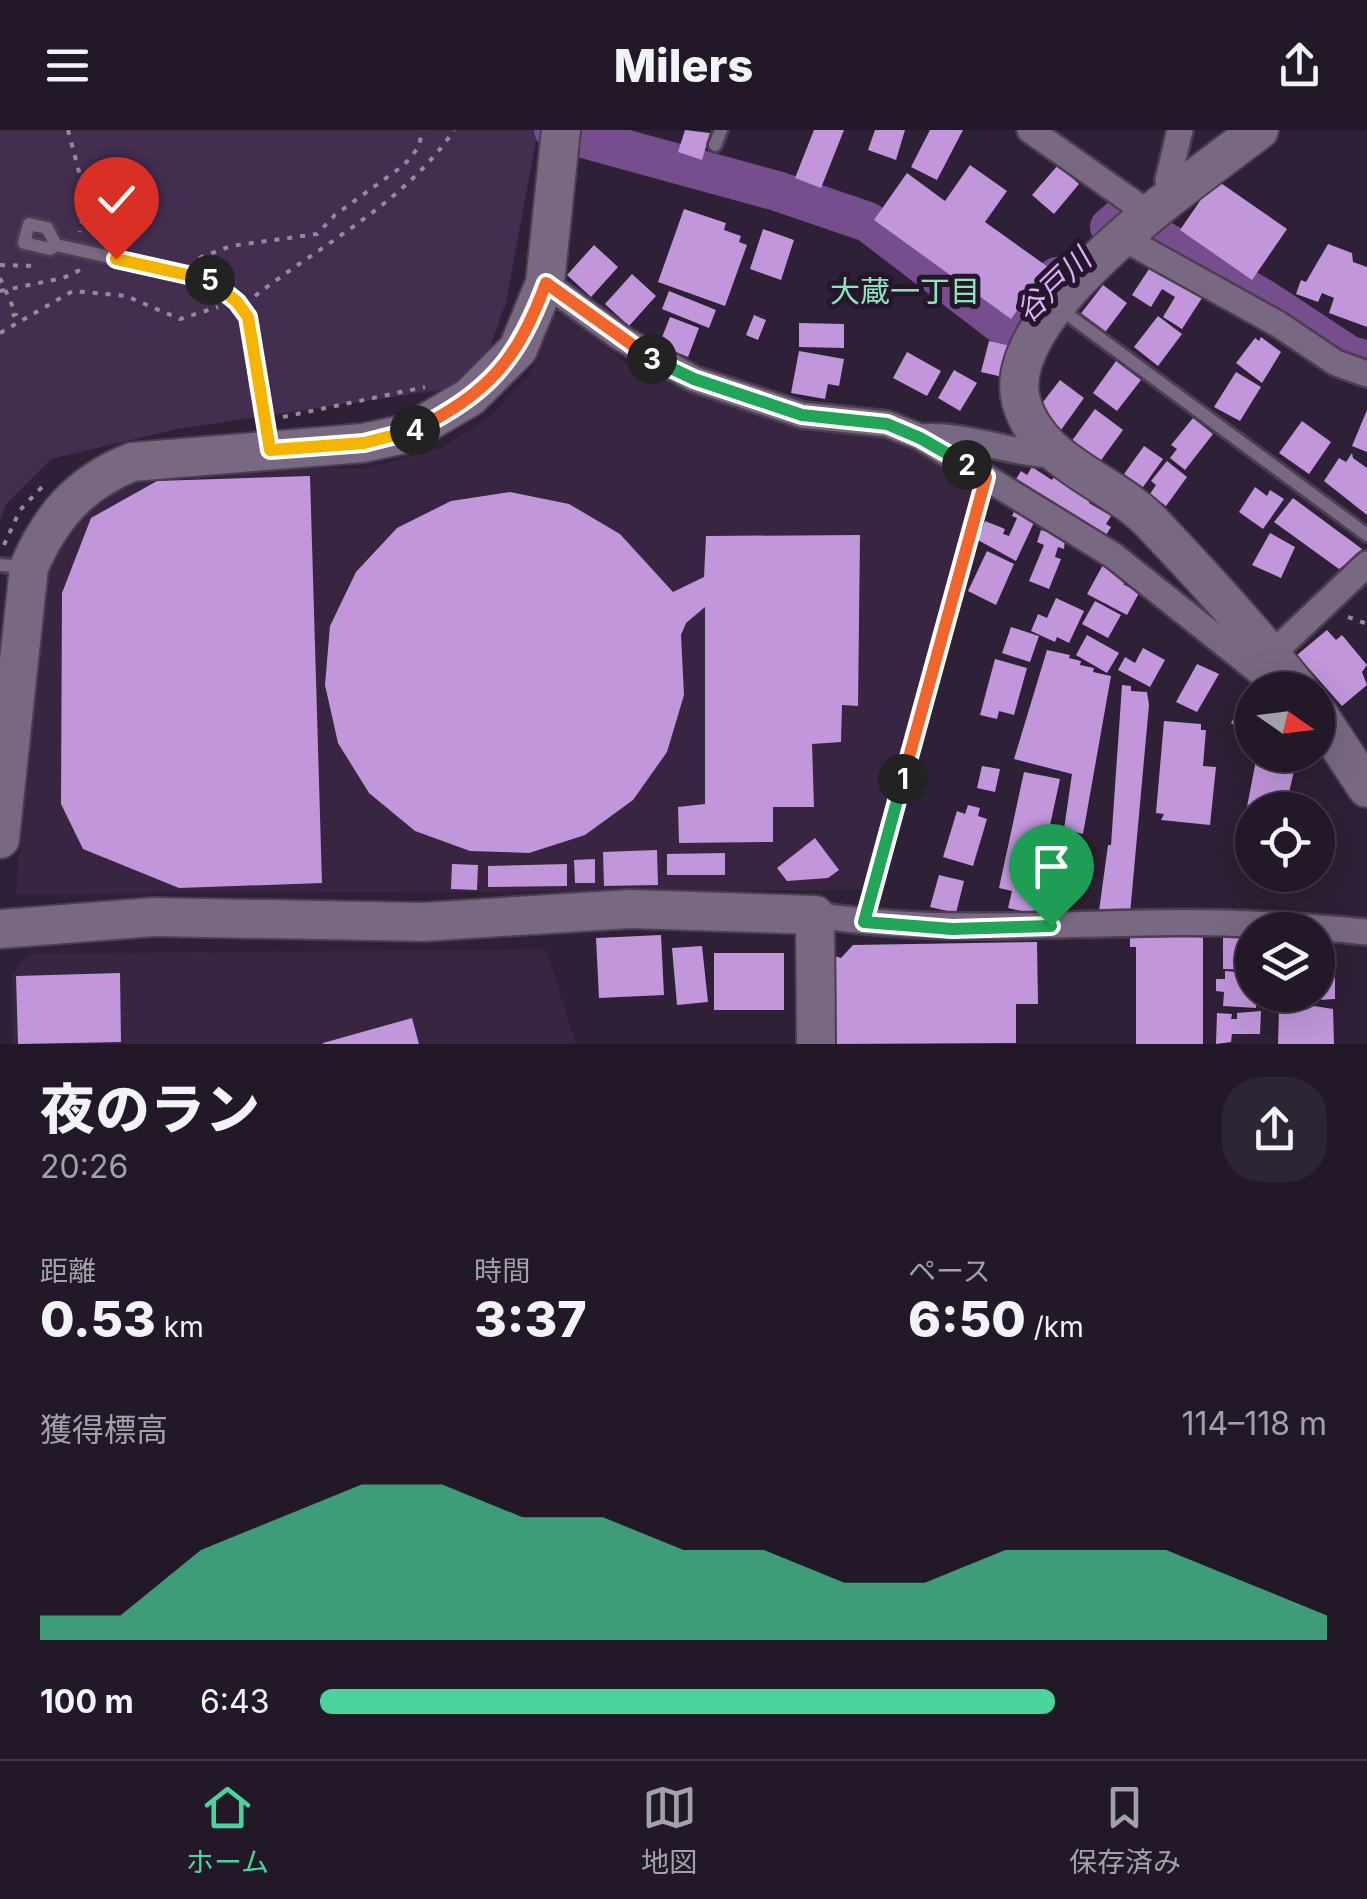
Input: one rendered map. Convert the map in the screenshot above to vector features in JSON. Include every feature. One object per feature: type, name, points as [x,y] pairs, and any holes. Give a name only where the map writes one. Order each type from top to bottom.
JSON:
[{"type":"street","points":[[1030,130],[1278,324],[1336,363],[1367,374]]},
{"type":"street","points":[[1142,220],[1168,180],[1180,130]]},
{"type":"street","points":[[1259,130],[1142,220],[1056,306],[1034,333],[1020,381],[1028,418],[1038,436],[1058,456],[1152,523],[1276,672]]},
{"type":"street","points":[[0,839],[10,562],[43,534],[73,496],[98,476],[132,462],[269,435],[364,443],[409,433],[450,412],[496,374],[518,349],[546,283],[560,133]]},
{"type":"street","points":[[546,283],[621,338],[694,379],[802,415],[887,424],[920,438],[1114,556],[1276,672]]},
{"type":"street","points":[[920,438],[943,435],[1030,455],[1058,456]]},
{"type":"street","points":[[1276,672],[1367,564]]},
{"type":"street","points":[[1335,742],[1367,788]]},
{"type":"street","points":[[0,929],[154,918],[423,922],[694,909],[816,914],[952,929],[1220,924],[1367,932]]},
{"type":"street","points":[[816,914],[816,1044]]},
{"type":"lane","points":[[715,144],[721,130]]},
{"type":"lane","points":[[56,245],[209,279],[237,302],[248,317],[269,435]]},
{"type":"lane","points":[[1056,306],[1367,535]]},
{"type":"path","points":[[190,261],[231,246],[317,234],[335,215],[404,165],[418,148],[424,130]]},
{"type":"path","points":[[0,333],[73,291],[126,296],[180,319],[255,296],[348,230],[431,158],[453,131]]},
{"type":"path","points":[[2,290],[64,278],[116,259]]},
{"type":"path","points":[[0,278],[2,290],[16,314],[10,316]]},
{"type":"path","points":[[269,435],[426,386]]},
{"type":"path","points":[[864,922],[986,477]]},
{"type":"path","points":[[10,562],[20,510],[45,483]]},
{"type":"shaded area","points":[[0,130],[538,130],[506,302],[484,364],[453,388],[177,429],[51,459],[7,503],[0,520]]},
{"type":"shaded area","points":[[568,314],[634,370],[806,426],[898,435],[978,482],[862,890],[16,894],[42,563],[79,502],[132,462],[363,469],[442,448],[489,417],[530,374],[553,315]]},
{"type":"shaded area","points":[[546,949],[576,1044],[13,1044],[12,975],[27,954]]},
{"type":"building","points":[[685,130],[710,133],[702,160],[678,152]]},
{"type":"building","points":[[814,130],[844,130],[821,188],[795,178]]},
{"type":"building","points":[[875,130],[905,130],[896,160],[868,150]]},
{"type":"building","points":[[930,130],[963,130],[937,180],[911,167]]},
{"type":"building","points":[[970,165],[1007,191],[985,222],[1048,267],[1011,319],[874,220],[907,173],[945,201]]},
{"type":"building","points":[[1058,165],[1079,184],[1054,214],[1032,195]]},
{"type":"building","points":[[1215,179],[1287,229],[1252,280],[1180,230]]},
{"type":"building","points":[[684,209],[726,223],[724,230],[741,236],[739,242],[747,245],[725,306],[658,282]]},
{"type":"building","points":[[763,229],[794,240],[781,280],[750,269]]},
{"type":"building","points":[[1328,244],[1352,253],[1353,262],[1367,267],[1367,327],[1329,313],[1334,298],[1322,293],[1318,302],[1296,294],[1301,280],[1306,282]]},
{"type":"building","points":[[594,245],[618,267],[591,297],[567,275]]},
{"type":"building","points":[[1151,266],[1202,298],[1182,329],[1163,317],[1175,297],[1162,289],[1151,307],[1132,295]]},
{"type":"building","points":[[632,274],[656,296],[629,326],[605,304]]},
{"type":"building","points":[[1103,285],[1127,303],[1103,335],[1079,316]]},
{"type":"building","points":[[669,291],[716,310],[709,328],[662,309]]},
{"type":"building","points":[[754,315],[766,320],[758,340],[746,335]]},
{"type":"building","points":[[1158,316],[1182,334],[1158,366],[1134,347]]},
{"type":"building","points":[[670,317],[699,328],[688,357],[659,345]]},
{"type":"building","points":[[799,323],[844,324],[844,348],[799,347]]},
{"type":"building","points":[[1261,337],[1281,352],[1262,383],[1236,363],[1255,338],[1259,341]]},
{"type":"building","points":[[989,341],[1015,347],[1007,378],[981,372]]},
{"type":"building","points":[[799,351],[844,359],[839,386],[828,384],[825,399],[791,393]]},
{"type":"building","points":[[907,352],[941,371],[927,396],[893,378]]},
{"type":"building","points":[[1116,361],[1141,380],[1117,411],[1093,393]]},
{"type":"building","points":[[954,370],[977,383],[960,411],[938,398]]},
{"type":"building","points":[[1236,372],[1261,387],[1240,421],[1214,407]]},
{"type":"building","points":[[1060,380],[1084,398],[1061,430],[1036,411]]},
{"type":"building","points":[[1095,409],[1123,430],[1099,463],[1071,442]]},
{"type":"building","points":[[1367,410],[1367,452],[1352,446]]},
{"type":"building","points":[[1193,418],[1213,434],[1185,470],[1170,458],[1177,449],[1171,445]]},
{"type":"building","points":[[1302,421],[1331,442],[1309,474],[1279,453]]},
{"type":"building","points":[[1144,446],[1163,459],[1143,487],[1124,474]]},
{"type":"building","points":[[1352,453],[1367,468],[1367,515],[1324,481],[1339,458],[1346,462]]},
{"type":"building","points":[[1167,461],[1187,477],[1166,506],[1150,494],[1156,485],[1151,481]]},
{"type":"building","points":[[1032,467],[1052,480],[1055,475],[1092,498],[1089,503],[1111,516],[1106,524],[1111,527],[1103,540],[1013,484],[1021,471],[1027,475]]},
{"type":"building","points":[[310,476],[322,883],[179,888],[83,849],[61,804],[62,593],[91,518],[157,481]]},
{"type":"building","points":[[1255,487],[1267,496],[1270,490],[1284,499],[1263,529],[1239,512]]},
{"type":"building","points":[[510,492],[569,504],[620,534],[673,592],[704,577],[706,536],[860,535],[858,706],[842,705],[841,742],[812,744],[814,807],[773,807],[773,842],[679,843],[678,807],[705,804],[705,607],[686,623],[681,635],[684,695],[667,752],[633,800],[585,835],[529,853],[470,851],[415,831],[369,793],[338,743],[325,685],[330,626],[356,572],[397,528],[451,501]]},
{"type":"building","points":[[1293,498],[1362,549],[1339,569],[1274,522]]},
{"type":"building","points":[[1017,505],[1038,514],[1016,561],[978,540],[985,521],[1005,529],[1003,534],[1009,536],[1017,518],[1012,516]]},
{"type":"building","points":[[1041,530],[1065,538],[1064,549],[1058,547],[1055,557],[1061,559],[1049,589],[1029,581],[1044,545],[1037,542]]},
{"type":"building","points":[[1270,533],[1295,547],[1281,578],[1252,565]]},
{"type":"building","points":[[987,551],[1014,564],[996,605],[968,591]]},
{"type":"building","points":[[1104,563],[1131,577],[1123,584],[1139,593],[1127,615],[1087,594]]},
{"type":"building","points":[[1056,598],[1084,611],[1069,643],[1057,637],[1055,642],[1031,631],[1038,614],[1047,618]]},
{"type":"building","points":[[1095,601],[1121,615],[1108,638],[1082,624]]},
{"type":"building","points":[[1011,627],[1039,636],[1030,662],[1002,653]]},
{"type":"building","points":[[1327,630],[1336,640],[1342,635],[1367,665],[1362,672],[1367,685],[1342,706],[1335,698],[1335,672],[1312,672],[1297,655]]},
{"type":"building","points":[[1087,635],[1119,653],[1107,673],[1076,655]]},
{"type":"building","points":[[1143,648],[1165,660],[1150,687],[1118,670],[1125,657],[1135,663]]},
{"type":"building","points":[[1047,650],[1070,655],[1069,658],[1081,661],[1080,665],[1094,668],[1093,672],[1111,676],[1083,834],[1064,829],[1072,774],[1014,759]]},
{"type":"building","points":[[995,659],[1027,668],[1014,715],[999,711],[997,719],[980,715]]},
{"type":"building","points":[[1197,664],[1219,674],[1197,712],[1176,702]]},
{"type":"building","points":[[1122,685],[1131,686],[1131,691],[1147,692],[1149,705],[1130,914],[1099,911],[1111,845]]},
{"type":"building","points":[[1164,721],[1201,724],[1201,730],[1206,730],[1203,766],[1216,767],[1210,825],[1161,820],[1164,814],[1156,813]]},
{"type":"building","points":[[982,766],[1000,769],[995,792],[977,788]]},
{"type":"building","points":[[1024,772],[1060,779],[1044,853],[1038,852],[1030,888],[1039,889],[1034,914],[1008,908],[1012,891],[999,888]]},
{"type":"building","points":[[1254,772],[1294,772],[1289,792],[1250,792]]},
{"type":"building","points":[[968,805],[980,808],[978,816],[987,819],[973,866],[943,857],[957,811],[965,814]]},
{"type":"building","points":[[815,838],[839,870],[828,878],[787,881],[777,868]]},
{"type":"building","points":[[657,850],[658,885],[604,886],[603,852]]},
{"type":"building","points":[[725,853],[725,875],[667,875],[667,854]]},
{"type":"building","points":[[595,859],[595,883],[575,883],[574,860]]},
{"type":"building","points":[[452,864],[478,865],[477,890],[451,889]]},
{"type":"building","points":[[567,864],[567,886],[488,887],[488,866]]},
{"type":"building","points":[[939,875],[964,881],[956,913],[930,907]]},
{"type":"building","points":[[1223,933],[1235,933],[1235,969],[1223,969]]},
{"type":"building","points":[[661,935],[664,995],[599,998],[596,938]]},
{"type":"building","points":[[1130,935],[1203,935],[1203,1044],[1136,1044],[1136,947],[1130,947]]},
{"type":"building","points":[[1037,942],[1038,1004],[1016,1004],[1016,1043],[832,1044],[831,955],[841,958],[853,945]]},
{"type":"building","points":[[702,946],[708,1002],[677,1005],[672,948]]},
{"type":"building","points":[[714,953],[784,953],[784,1010],[714,1010]]},
{"type":"building","points":[[1225,971],[1235,972],[1235,1007],[1223,1006],[1224,992],[1216,991],[1216,979],[1225,979]]},
{"type":"building","points":[[120,973],[121,1042],[18,1044],[16,976]]},
{"type":"building","points":[[1261,1012],[1260,1034],[1232,1034],[1231,1042],[1216,1044],[1217,1013],[1232,1014],[1231,1019],[1237,1019],[1237,1013]]},
{"type":"building","points":[[1279,1012],[1333,1012],[1334,1044],[1278,1044]]},
{"type":"building","points":[[412,1018],[419,1044],[323,1044],[323,1043]]},
{"type":"waterway","name":"谷戸川","points":[[554,130],[777,191],[868,222],[1004,326],[1014,328],[1057,277]]},
{"type":"waterway","name":"谷戸川","points":[[1110,227],[1122,217],[1263,299],[1348,355],[1367,361]]},
{"type":"district","name":"大蔵一丁目","points":[[905,291]]},
{"type":"route","points":[[116,259],[209,279],[237,302],[248,317],[270,450],[364,443],[409,433],[450,412],[496,374],[518,349],[546,283],[621,338],[694,379],[802,415],[887,424],[920,438],[986,477],[864,922],[952,929],[1051,926]]}]
